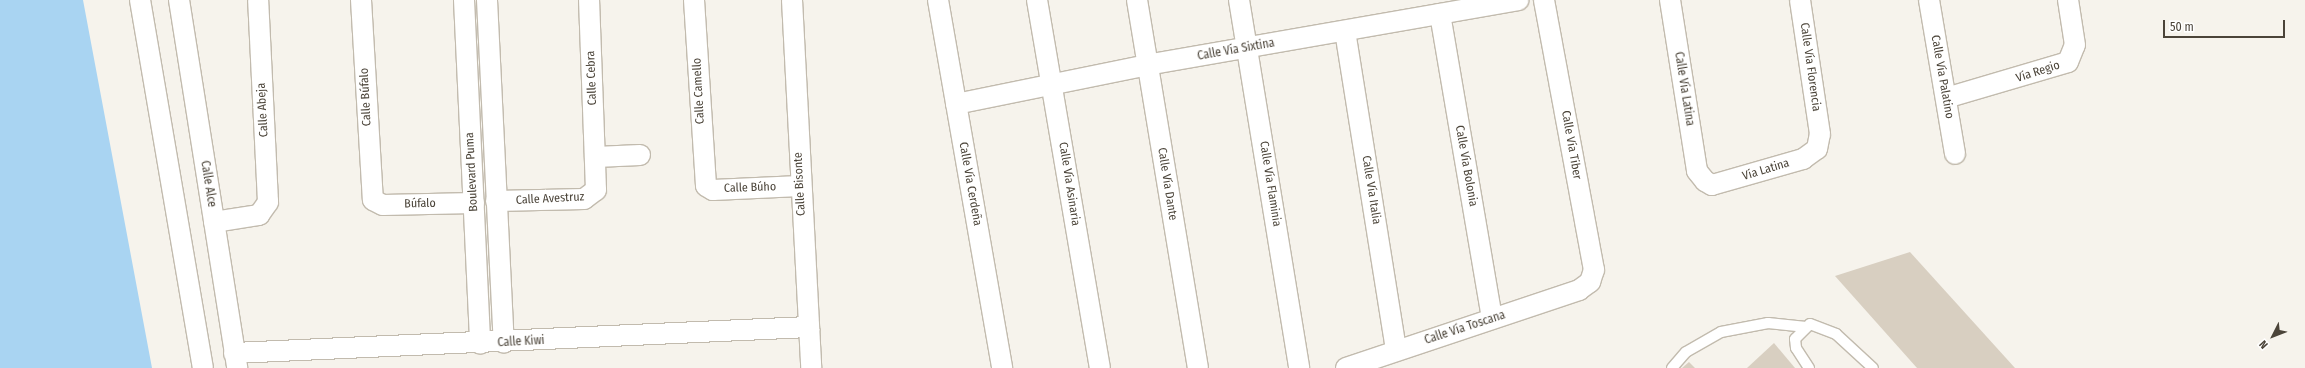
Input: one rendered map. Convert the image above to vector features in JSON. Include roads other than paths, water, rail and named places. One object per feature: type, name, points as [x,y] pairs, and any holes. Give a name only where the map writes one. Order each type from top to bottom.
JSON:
[{"type":"street","points":[[140,0],[203,368]]},
{"type":"street","name":"Calle Alce","points":[[179,0],[236,361]]},
{"type":"street","name":"Calle Abeja","points":[[214,222],[259,215],[268,202],[258,0]]},
{"type":"street","name":"Calle Búfalo","points":[[361,0],[371,194]]},
{"type":"street","name":"Boulevard Puma","points":[[464,0],[480,344]]},
{"type":"street","name":"Boulevard Puma","points":[[488,0],[496,201],[504,343]]},
{"type":"street","name":"Calle Cebra","points":[[589,0],[596,184]]},
{"type":"street","name":"Calle Camello","points":[[694,0],[704,181]]},
{"type":"street","name":"Calle Bisonte","points":[[792,0],[800,186],[811,368]]},
{"type":"street","name":"Calle Vía Cerdeña","points":[[938,0],[1002,368]]},
{"type":"street","name":"Calle Vía Asinaria","points":[[1038,0],[1100,368]]},
{"type":"street","name":"Calle Vía Dante","points":[[1136,0],[1198,368]]},
{"type":"street","name":"Calle Vía Flaminia","points":[[1239,0],[1299,368]]},
{"type":"street","name":"Calle Vía Sixtina","points":[[956,104],[1147,65],[1518,0]]},
{"type":"street","name":"Calle Vía Tiber","points":[[1544,0],[1594,270],[1585,287]]},
{"type":"street","name":"Calle Vía Latina","points":[[1670,0],[1700,177]]},
{"type":"street","name":"Calle Vía Florencia","points":[[1800,0],[1820,134]]},
{"type":"street","name":"Calle Vía Palatino","points":[[1929,0],[1955,154]]},
{"type":"street","name":"Vía Regio","points":[[1946,98],[2068,62],[2075,45],[2068,0]]},
{"type":"street","name":"Calle Vía Bolonia","points":[[1440,14],[1492,319]]},
{"type":"street","name":"Calle Vía Italia","points":[[1345,31],[1396,350]]},
{"type":"street","name":"Vía Latina","points":[[1700,177],[1712,184],[1720,184],[1803,159],[1817,149],[1820,134]]},
{"type":"street","points":[[596,157],[640,156]]},
{"type":"street","name":"Calle Búho","points":[[704,181],[713,190],[800,186]]},
{"type":"street","name":"Calle Avestruz","points":[[496,201],[584,199],[593,194],[596,184]]},
{"type":"street","name":"Búfalo","points":[[371,194],[374,200],[383,205],[474,203]]},
{"type":"street","name":"Calle Vía Toscana","points":[[1346,368],[1585,287]]},
{"type":"street","name":"Calle Kiwi","points":[[236,361],[480,344],[808,327]]},
{"type":"lane","points":[[1672,368],[1686,352],[1721,332],[1768,323],[1804,328],[1816,325],[1836,334],[1873,368]]},
{"type":"lane","points":[[1804,328],[1795,339],[1796,348],[1809,368]]},
{"type":"water","points":[[0,0],[83,0],[152,368],[0,368]]}]
